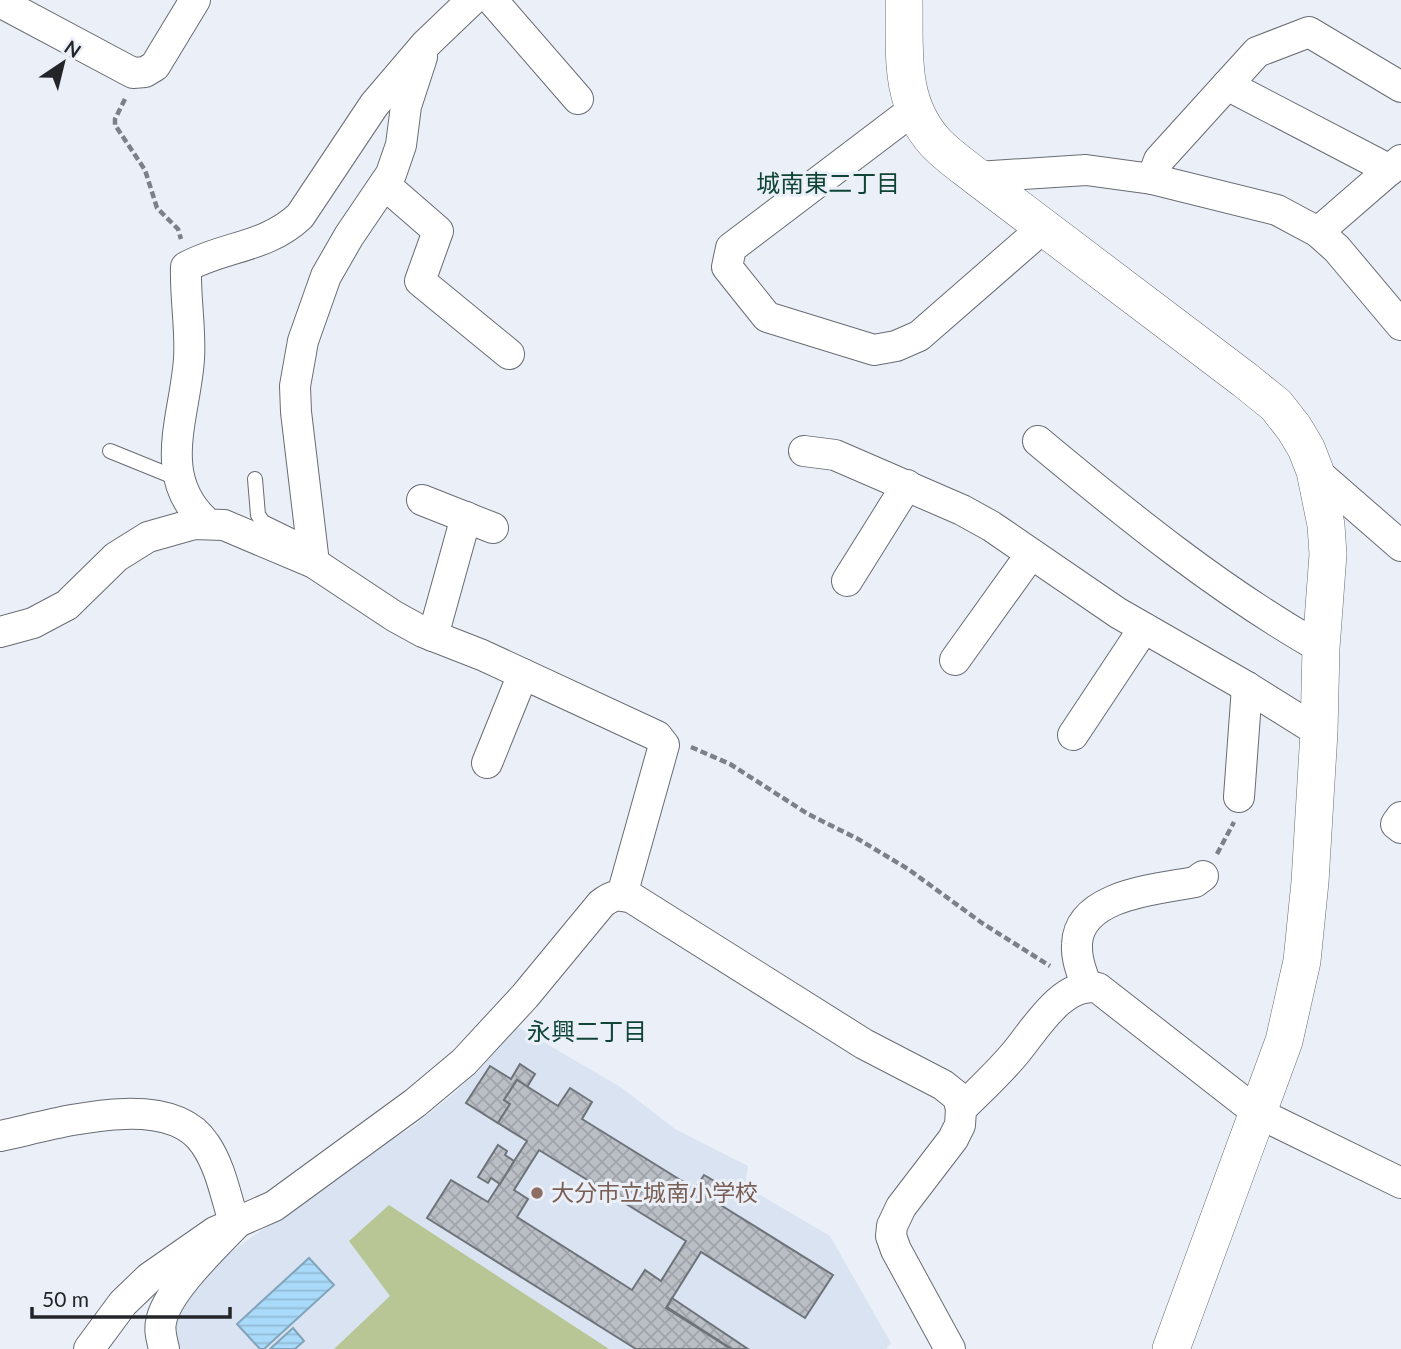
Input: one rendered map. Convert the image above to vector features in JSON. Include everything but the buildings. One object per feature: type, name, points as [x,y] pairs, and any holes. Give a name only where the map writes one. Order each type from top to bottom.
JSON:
[{"type":"street","points":[[0,2],[139,74],[155,66],[195,0]]},
{"type":"street","points":[[207,523],[192,510],[179,479],[177,440],[189,356],[186,267],[267,239],[288,227],[299,216],[374,105],[426,44],[472,0]]},
{"type":"street","points":[[492,0],[578,99]]},
{"type":"street","points":[[904,0],[906,85],[913,110],[935,142],[1276,405],[1306,448],[1315,471],[1326,525],[1328,554],[1321,648],[1319,732],[1310,882],[1302,961],[1284,1041],[1171,1349]]},
{"type":"street","points":[[1152,179],[1159,160],[1258,52],[1309,32],[1401,87]]},
{"type":"street","points":[[313,555],[296,412],[295,386],[303,341],[326,276],[349,236],[385,185],[401,145],[406,106],[426,44]]},
{"type":"street","points":[[1227,85],[1396,165],[1318,232]]},
{"type":"street","points":[[913,110],[731,248],[727,267],[767,317],[874,350],[896,346],[919,336],[1044,227]]},
{"type":"street","points":[[977,177],[1086,170],[1152,179],[1277,210],[1318,232],[1337,249],[1401,325]]},
{"type":"street","points":[[385,185],[438,231],[420,281],[509,354]]},
{"type":"street","points":[[1038,441],[1197,569],[1321,648]]},
{"type":"street","points":[[804,450],[835,455],[962,510],[1118,613],[1319,732]]},
{"type":"street","points":[[1315,471],[1401,546]]},
{"type":"street","points":[[847,581],[907,485]]},
{"type":"street","points":[[422,500],[480,522],[433,636]]},
{"type":"street","points":[[0,632],[33,623],[67,605],[116,556],[148,537],[176,528],[207,523],[224,525],[313,555],[394,616],[660,739],[664,745],[622,895]]},
{"type":"street","points":[[956,660],[1031,554]]},
{"type":"street","points":[[1073,735],[1144,628]]},
{"type":"street","points":[[487,763],[523,674]]},
{"type":"street","points":[[1239,797],[1247,687]]},
{"type":"street","points":[[1401,817],[1396,824],[1401,828]]},
{"type":"street","points":[[1084,987],[1077,957],[1077,940],[1084,925],[1096,910],[1118,897],[1195,882],[1203,876]]},
{"type":"street","points":[[89,1349],[123,1303],[149,1278],[215,1232],[274,1206],[446,1078],[482,1044],[601,904],[611,896],[622,895],[632,898],[864,1044],[943,1085],[958,1097],[961,1109],[960,1125],[953,1139],[901,1207],[892,1226],[891,1236],[895,1250],[950,1349]]},
{"type":"street","points":[[961,1109],[1018,1050],[1050,1009],[1084,987],[1098,988],[1258,1113],[1401,1183]]},
{"type":"street","points":[[0,1136],[117,1115],[140,1113],[169,1117],[190,1128],[206,1146],[218,1171],[234,1225]]},
{"type":"street","points":[[164,1349],[160,1324],[163,1313],[184,1282],[234,1225]]},
{"type":"lane","points":[[110,452],[179,479]]},
{"type":"lane","points":[[255,479],[258,515],[263,522],[313,555]]},
{"type":"path","points":[[139,74],[115,120],[116,125],[145,170],[157,208],[178,229],[186,267]]},
{"type":"path","points":[[660,739],[681,744],[730,764],[808,814],[858,839],[908,869],[956,906],[1084,987]]},
{"type":"path","points":[[1203,876],[1234,822],[1239,797]]},
{"type":"shaded area","name":"大分市立城南小学校","points":[[518,1027],[622,1088],[675,1129],[748,1166],[745,1186],[830,1236],[891,1343],[886,1349],[169,1349],[168,1320],[196,1280],[235,1249],[408,1130],[450,1097]]},
{"type":"green space","points":[[389,1205],[609,1349],[334,1349],[390,1296],[349,1241]]},
{"type":"water","points":[[309,1258],[334,1285],[264,1349],[260,1349],[237,1324]]},
{"type":"water","points":[[293,1328],[304,1341],[295,1349],[270,1349]]},
{"type":"place","name":"大分市立城南小学校","points":[[537,1193]]},
{"type":"district","name":"城南東二丁目","points":[[828,184]]},
{"type":"district","name":"永興二丁目","points":[[587,1032]]}]
